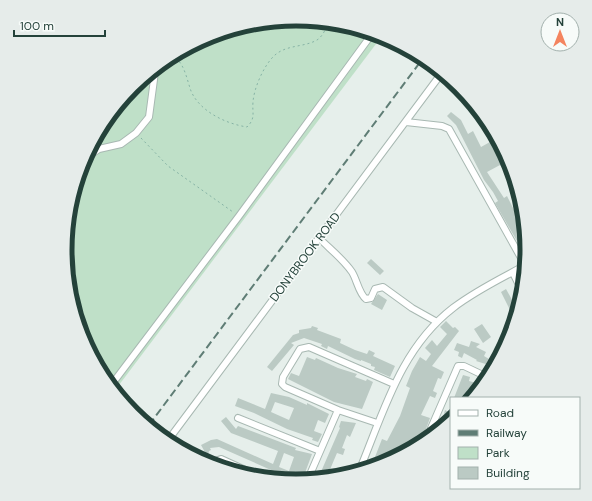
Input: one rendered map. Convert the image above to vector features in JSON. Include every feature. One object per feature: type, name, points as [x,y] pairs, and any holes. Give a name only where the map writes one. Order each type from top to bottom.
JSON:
[{"type":"street","points":[[114,382],[239,216],[369,38]]},
{"type":"street","points":[[95,152],[99,149],[121,144],[136,133],[149,117],[154,76]]},
{"type":"street","name":"DONYBROOK ROAD","points":[[171,437],[439,77]]},
{"type":"street","points":[[406,122],[442,126],[449,129],[520,259]]},
{"type":"street","points":[[319,238],[342,259],[352,272],[359,285],[362,296],[366,299],[372,298],[375,289],[383,287],[412,308],[437,322]]},
{"type":"street","points":[[363,464],[377,423],[394,384],[419,343],[437,322],[466,299],[520,268]]},
{"type":"street","points":[[513,272],[518,283]]},
{"type":"street","points":[[377,423],[338,410],[285,387],[282,384],[283,378],[302,348],[309,348],[394,384]]},
{"type":"street","points":[[430,431],[458,366],[464,366],[483,375]]},
{"type":"street","points":[[310,475],[338,410]]},
{"type":"street","points":[[238,418],[320,451]]},
{"type":"street","points":[[215,460],[221,459],[240,467]]},
{"type":"path","points":[[177,60],[184,70],[192,93],[199,103],[222,120],[247,127],[252,122],[255,114],[253,103],[256,89],[270,60],[286,48],[317,40],[326,28]]},
{"type":"path","points":[[136,133],[168,166],[239,216]]},
{"type":"green space","points":[[281,26],[311,26],[340,30],[378,42],[118,387],[102,363],[83,323],[73,280],[72,236],[73,221],[83,178],[102,138],[127,102],[159,72],[184,56],[210,43],[252,30]]},
{"type":"building","points":[[451,112],[461,120],[468,134],[473,131],[481,147],[490,142],[486,135],[488,134],[509,178],[500,165],[487,172],[504,198],[507,196],[516,214],[517,213],[520,239],[517,241],[495,203],[498,201],[484,180],[456,125],[447,116]]},
{"type":"building","points":[[371,259],[384,271],[380,275],[367,263]]},
{"type":"building","points":[[506,289],[514,304],[512,313],[501,292]]},
{"type":"building","points":[[378,294],[387,300],[382,310],[371,304]]},
{"type":"building","points":[[446,321],[453,328],[455,327],[459,331],[432,366],[444,372],[441,379],[438,378],[433,391],[437,393],[435,398],[430,396],[421,415],[430,418],[424,435],[382,458],[375,457],[382,439],[387,441],[400,416],[410,388],[406,386],[412,371],[420,357],[426,361],[431,354],[425,348],[432,340],[437,346],[447,334],[440,327]]},
{"type":"building","points":[[482,324],[491,337],[483,343],[474,329]]},
{"type":"building","points":[[312,326],[318,328],[317,330],[341,339],[340,343],[367,354],[369,350],[375,353],[373,356],[395,366],[390,377],[374,370],[375,367],[371,366],[371,364],[355,359],[328,346],[327,349],[321,346],[322,344],[304,338],[291,343],[294,345],[272,371],[267,367],[293,335],[299,333],[299,330],[311,328]]},
{"type":"building","points":[[471,341],[480,344],[476,347],[486,352],[484,356],[491,360],[489,365],[476,361],[477,360],[464,353],[462,358],[458,356],[459,352],[454,350],[457,343],[469,347]]},
{"type":"building","points":[[307,357],[315,360],[316,358],[338,368],[357,374],[355,377],[366,381],[367,379],[373,382],[362,409],[334,402],[288,379],[291,373],[299,376]]},
{"type":"building","points":[[463,375],[470,377],[469,381],[477,383],[466,397],[454,397]]},
{"type":"building","points":[[271,393],[289,397],[307,405],[307,403],[329,414],[325,423],[318,420],[314,431],[322,434],[318,442],[312,440],[313,438],[287,429],[254,413],[235,406],[238,398],[265,409]],"holes":[[[275,402],[294,408],[289,420],[271,412]]]},
{"type":"building","points":[[445,410],[450,412],[450,414],[442,421]]},
{"type":"building","points":[[226,417],[236,429],[238,426],[296,448],[295,450],[312,454],[304,475],[281,475],[270,472],[271,470],[219,447],[210,448],[211,450],[209,451],[208,457],[204,455],[207,456],[201,445],[217,439],[273,464],[278,451],[231,433],[221,421]],"holes":[[[284,453],[294,457],[289,471],[279,467]]]},
{"type":"building","points":[[341,421],[356,423],[350,437],[347,435],[342,448],[345,449],[343,455],[337,453],[330,472],[320,474],[340,428]]},
{"type":"railway","points":[[151,422],[419,63]]}]
